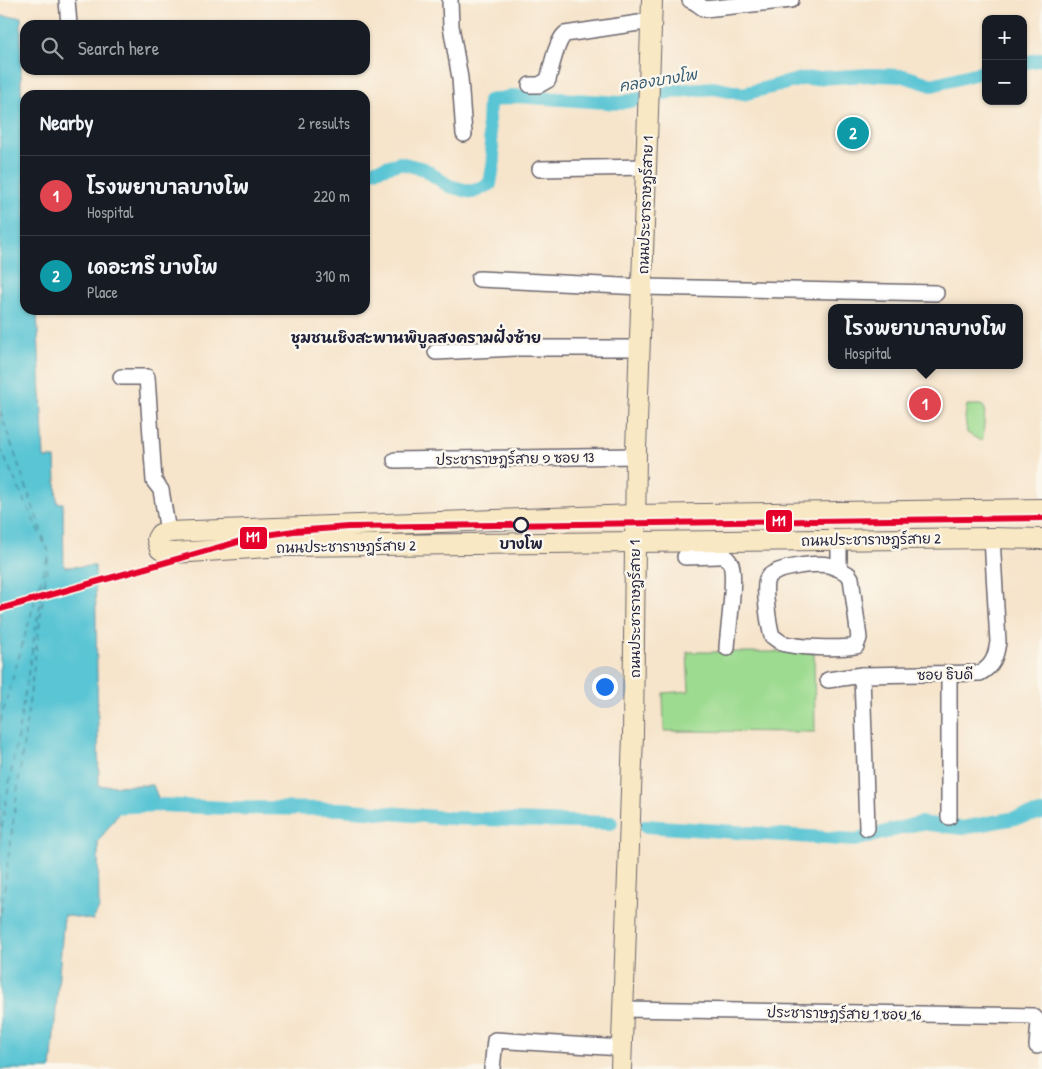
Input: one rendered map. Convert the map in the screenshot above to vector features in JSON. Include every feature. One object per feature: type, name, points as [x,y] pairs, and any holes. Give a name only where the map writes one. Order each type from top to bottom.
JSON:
[{"type":"main road","name":"ถนนประชาราษฎร์สาย 1","points":[[621,1069],[633,735],[634,515],[652,0]]},
{"type":"main road","name":"ถนนประชาราษฎร์สาย 2","points":[[1042,509],[634,515],[168,532],[160,534],[157,539],[160,549],[173,553],[285,546],[634,543],[722,548],[839,540],[1042,539]]},
{"type":"street","points":[[67,0],[69,20]]},
{"type":"street","points":[[450,0],[451,26],[460,78],[464,134]]},
{"type":"street","points":[[690,0],[696,1],[700,7],[705,9],[790,0]]},
{"type":"street","points":[[530,85],[539,85],[548,80],[558,45],[565,34],[652,22]]},
{"type":"street","points":[[540,170],[647,166]]},
{"type":"street","points":[[479,279],[642,287],[936,293]]},
{"type":"street","points":[[436,352],[515,348],[640,348]]},
{"type":"street","points":[[122,376],[147,377],[154,481],[161,490],[168,532]]},
{"type":"street","name":"ประชาราษฎร์สาย ๑ ซอย 13","points":[[395,460],[636,456]]},
{"type":"street","name":"ซอย ธิบดี","points":[[828,680],[862,676],[980,673],[992,664],[998,642],[992,538]]},
{"type":"street","points":[[839,540],[839,569]]},
{"type":"street","points":[[685,557],[708,558],[722,548],[732,566],[727,648]]},
{"type":"street","points":[[814,565],[828,565],[839,569],[851,578],[859,638],[856,646],[846,648],[797,646],[780,642],[772,636],[768,622],[766,580],[770,574],[777,570],[814,565]]},
{"type":"street","points":[[949,817],[950,674]]},
{"type":"street","points":[[862,676],[866,828]]},
{"type":"street","name":"ประชาราษฎร์สาย 1 ซอย 16","points":[[623,1009],[1033,1016],[1039,1022],[1037,1046]]},
{"type":"street","points":[[492,1069],[495,1040],[622,1048]]},
{"type":"green space","points":[[967,405],[982,405],[985,409],[983,438],[981,441],[967,433],[965,417]]},
{"type":"green space","points":[[687,652],[814,652],[815,732],[664,731],[663,693],[689,691]]},
{"type":"water","points":[[0,16],[21,17],[20,315],[37,315],[44,458],[55,458],[57,503],[63,503],[64,567],[95,566],[99,786],[153,785],[161,805],[152,801],[124,805],[98,842],[99,908],[93,920],[64,915],[51,1069],[0,1069]]},
{"type":"waterway","name":"คลองบางโพ","points":[[1027,62],[1042,59]]},
{"type":"waterway","name":"คลองบางโพ","points":[[370,172],[400,163],[424,169],[449,186],[472,192],[490,184],[494,160],[488,124],[489,101],[516,96],[620,103],[675,91],[714,88],[743,94],[802,79],[871,75],[904,76],[932,85],[982,72]]},
{"type":"waterway","points":[[105,807],[161,805],[227,808],[341,809],[448,818],[611,823]]},
{"type":"waterway","points":[[646,826],[855,840],[920,823],[962,828],[1042,813]]},
{"type":"ferry route","points":[[0,411],[49,553],[0,921]]},
{"type":"ferry route","points":[[0,448],[46,547]]},
{"type":"ferry route","points":[[0,722],[47,559]]},
{"type":"ferry route","points":[[0,838],[45,575]]},
{"type":"transit line","name":"M1","points":[[0,609],[259,536],[294,531],[349,527],[1042,518]]},
{"type":"place","name":"เดอะทรี บางโพ","points":[[853,133]]},
{"type":"place","name":"โรงพยาบาลบางโพ","points":[[925,404]]},
{"type":"place","name":"บางโพ","points":[[521,525]]},
{"type":"district","name":"ชุมชนเชิงสะพานพิบูลสงครามฝั่งซ้าย","points":[[416,337]]}]
